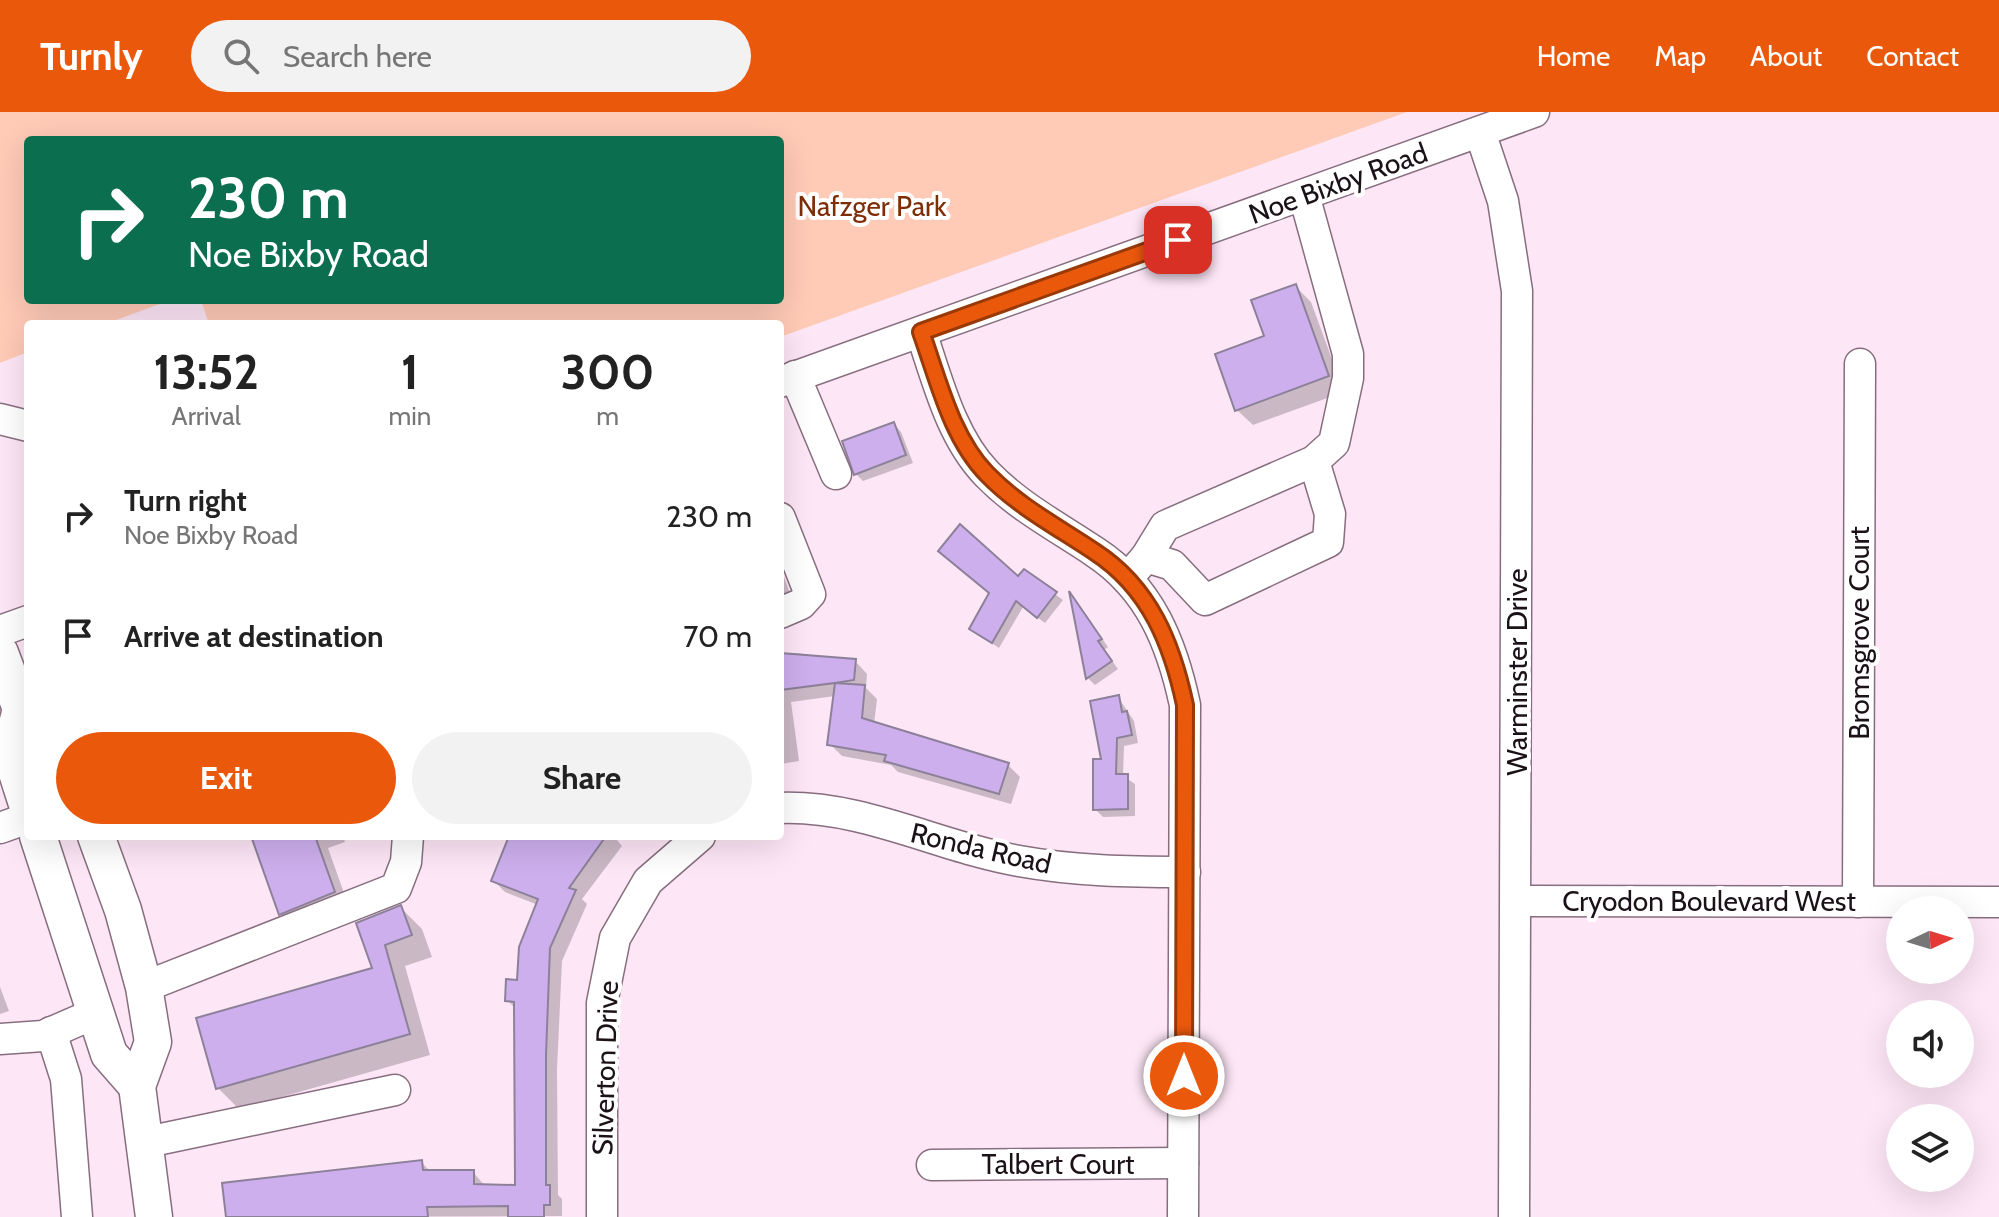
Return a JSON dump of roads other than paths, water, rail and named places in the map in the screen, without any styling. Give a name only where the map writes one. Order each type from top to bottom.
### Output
[{"type":"main road","points":[[9,668],[24,711],[10,751],[24,795]]},
{"type":"main road","points":[[39,840],[98,1012],[109,1054],[137,1086]]},
{"type":"main road","points":[[97,840],[123,910],[144,987],[153,1042],[137,1086],[147,1142],[154,1217]]},
{"type":"street","name":"Noe Bixby Road","points":[[788,379],[1534,112]]},
{"type":"street","name":"Warminster Drive","points":[[1480,132],[1503,201],[1517,291],[1514,1217]]},
{"type":"street","points":[[1136,568],[1165,526],[1314,461],[1334,443],[1348,378],[1348,354],[1304,195]]},
{"type":"street","points":[[921,332],[960,434],[985,472],[1018,503],[1098,554],[1136,568],[1172,565],[1205,600],[1328,542],[1330,514],[1314,461]]},
{"type":"street","name":"Bromsgrove Court","points":[[1858,902],[1860,364]]},
{"type":"street","points":[[788,379],[836,474]]},
{"type":"street","points":[[0,419],[24,425]]},
{"type":"street","points":[[784,528],[810,594],[801,604],[784,611]]},
{"type":"street","points":[[1136,568],[1175,655],[1185,705],[1183,1217]]},
{"type":"street","points":[[0,631],[24,622]]},
{"type":"street","name":"Ronda Road","points":[[784,808],[858,816],[1019,861],[1083,869],[1185,872]]},
{"type":"street","points":[[0,828],[24,819]]},
{"type":"street","points":[[144,987],[396,888],[406,862],[408,840]]},
{"type":"street","name":"Silverton Drive","points":[[602,1217],[602,1003],[615,938],[648,881],[695,840]]},
{"type":"street","name":"Cryodon Boulevard West","points":[[1516,901],[1999,902]]},
{"type":"street","points":[[0,1039],[43,1036],[98,1012]]},
{"type":"street","points":[[51,1032],[66,1079],[77,1217]]},
{"type":"street","points":[[147,1142],[395,1090]]},
{"type":"street","name":"Talbert Court","points":[[932,1165],[1183,1163]]},
{"type":"park label","name":"Nafzger Park","points":[[872,206]]}]
